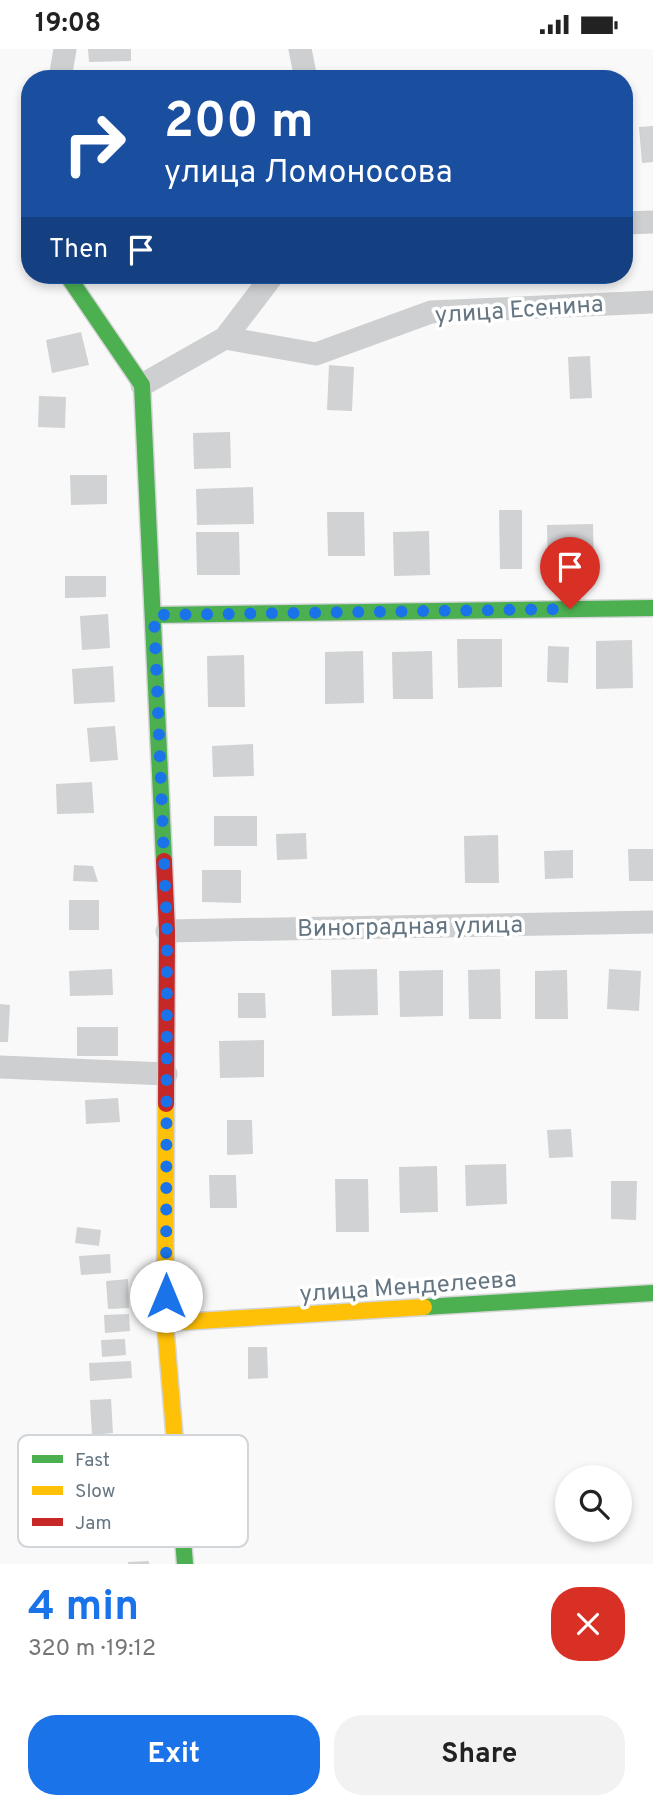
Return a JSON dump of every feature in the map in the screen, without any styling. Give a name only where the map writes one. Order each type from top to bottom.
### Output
[{"type":"street","points":[[62,70],[65,49]]},
{"type":"street","points":[[300,49],[304,70]]},
{"type":"street","points":[[633,223],[653,222]]},
{"type":"street","points":[[73,284],[142,385],[167,931],[166,1324],[175,1435]]},
{"type":"street","points":[[142,385],[225,338],[266,284]]},
{"type":"street","name":"улица Есенина","points":[[225,338],[316,355],[432,312],[653,302]]},
{"type":"street","points":[[154,615],[653,608]]},
{"type":"street","name":"Виноградная улица","points":[[167,931],[653,922]]},
{"type":"street","points":[[0,1067],[166,1074]]},
{"type":"street","name":"улица Менделеева","points":[[166,1324],[653,1293]]},
{"type":"building","points":[[88,49],[131,49],[131,61],[89,62]]},
{"type":"building","points":[[653,126],[653,162],[642,163],[639,127]]},
{"type":"building","points":[[81,332],[89,365],[52,373],[46,340]]},
{"type":"building","points":[[590,356],[592,398],[570,399],[568,357]]},
{"type":"building","points":[[329,365],[354,367],[352,411],[327,410]]},
{"type":"building","points":[[39,396],[66,397],[65,428],[38,427]]},
{"type":"building","points":[[230,432],[231,468],[194,469],[193,433]]},
{"type":"building","points":[[70,475],[107,475],[107,504],[71,505]]},
{"type":"building","points":[[253,487],[254,524],[197,525],[196,489]]},
{"type":"building","points":[[499,510],[522,510],[522,569],[500,569]]},
{"type":"building","points":[[327,512],[364,512],[365,556],[328,556]]},
{"type":"building","points":[[593,524],[594,568],[548,569],[547,525]]},
{"type":"building","points":[[429,531],[430,575],[394,576],[393,532]]},
{"type":"building","points":[[196,532],[239,532],[240,575],[197,575]]},
{"type":"building","points":[[65,576],[106,576],[106,597],[65,598]]},
{"type":"building","points":[[108,614],[110,648],[82,650],[80,616]]},
{"type":"building","points":[[457,639],[502,639],[502,687],[458,688]]},
{"type":"building","points":[[632,640],[633,688],[596,689],[596,641]]},
{"type":"building","points":[[548,646],[569,647],[568,683],[547,682]]},
{"type":"building","points":[[363,651],[364,703],[325,704],[325,652]]},
{"type":"building","points":[[432,651],[433,699],[393,699],[392,652]]},
{"type":"building","points":[[244,655],[245,707],[208,707],[207,656]]},
{"type":"building","points":[[113,666],[115,702],[74,704],[72,669]]},
{"type":"building","points":[[115,726],[118,760],[90,762],[87,728]]},
{"type":"building","points":[[253,744],[254,776],[213,777],[212,746]]},
{"type":"building","points":[[92,782],[94,813],[57,814],[56,784]]},
{"type":"building","points":[[214,816],[257,816],[257,846],[214,846]]},
{"type":"building","points":[[306,833],[307,859],[277,860],[276,834]]},
{"type":"building","points":[[498,835],[499,883],[465,883],[464,836]]},
{"type":"building","points":[[628,849],[653,849],[653,881],[629,881]]},
{"type":"building","points":[[573,850],[573,878],[545,879],[544,851]]},
{"type":"building","points":[[74,865],[93,866],[98,882],[73,881]]},
{"type":"building","points":[[202,870],[241,870],[241,903],[202,902]]},
{"type":"building","points":[[69,900],[99,900],[99,930],[69,930]]},
{"type":"building","points":[[112,969],[113,995],[70,996],[69,971]]},
{"type":"building","points":[[377,969],[378,1015],[332,1016],[331,970]]},
{"type":"building","points":[[500,969],[501,1019],[469,1019],[468,970]]},
{"type":"building","points":[[609,969],[641,971],[639,1011],[607,1009]]},
{"type":"building","points":[[443,970],[443,1016],[400,1017],[399,971]]},
{"type":"building","points":[[567,970],[568,1019],[535,1019],[535,971]]},
{"type":"building","points":[[238,993],[265,993],[266,1018],[238,1018]]},
{"type":"building","points":[[0,1004],[10,1005],[8,1042],[0,1042]]},
{"type":"building","points":[[77,1027],[118,1027],[118,1056],[77,1056]]},
{"type":"building","points":[[264,1040],[264,1077],[220,1078],[219,1041]]},
{"type":"building","points":[[118,1098],[120,1122],[86,1124],[85,1100]]},
{"type":"building","points":[[227,1120],[252,1120],[253,1154],[227,1155]]},
{"type":"building","points":[[571,1129],[573,1157],[549,1158],[547,1130]]},
{"type":"building","points":[[506,1164],[507,1204],[466,1206],[465,1165]]},
{"type":"building","points":[[437,1166],[438,1212],[400,1213],[399,1167]]},
{"type":"building","points":[[209,1175],[236,1175],[237,1208],[210,1208]]},
{"type":"building","points":[[335,1179],[368,1179],[369,1232],[336,1232]]},
{"type":"building","points":[[611,1181],[637,1181],[636,1220],[611,1219]]},
{"type":"building","points":[[77,1227],[101,1230],[99,1246],[75,1243]]},
{"type":"building","points":[[110,1254],[111,1273],[81,1275],[79,1256]]},
{"type":"building","points":[[128,1279],[129,1308],[108,1309],[106,1281]]},
{"type":"building","points":[[129,1314],[130,1331],[105,1333],[104,1315]]},
{"type":"building","points":[[125,1339],[126,1355],[102,1357],[101,1340]]},
{"type":"building","points":[[248,1347],[267,1347],[268,1378],[248,1379]]},
{"type":"building","points":[[131,1361],[132,1378],[90,1381],[89,1363]]},
{"type":"building","points":[[111,1399],[113,1433],[92,1435],[90,1400]]},
{"type":"building","points":[[149,1561],[149,1564],[128,1564],[128,1562]]},
{"type":"traffic: fast","points":[[73,284],[142,385],[164,861]]},
{"type":"traffic: fast","points":[[154,615],[653,608]]},
{"type":"traffic: fast","points":[[424,1307],[653,1293]]},
{"type":"traffic: fast","points":[[184,1547],[185,1564]]},
{"type":"traffic: slow","points":[[166,1104],[165,1323],[174,1435]]},
{"type":"traffic: slow","points":[[165,1323],[424,1307]]},
{"type":"traffic: jam","points":[[164,861],[167,931],[166,1104]]},
{"type":"route","points":[[166,1296],[167,931],[154,615],[570,609]]}]
